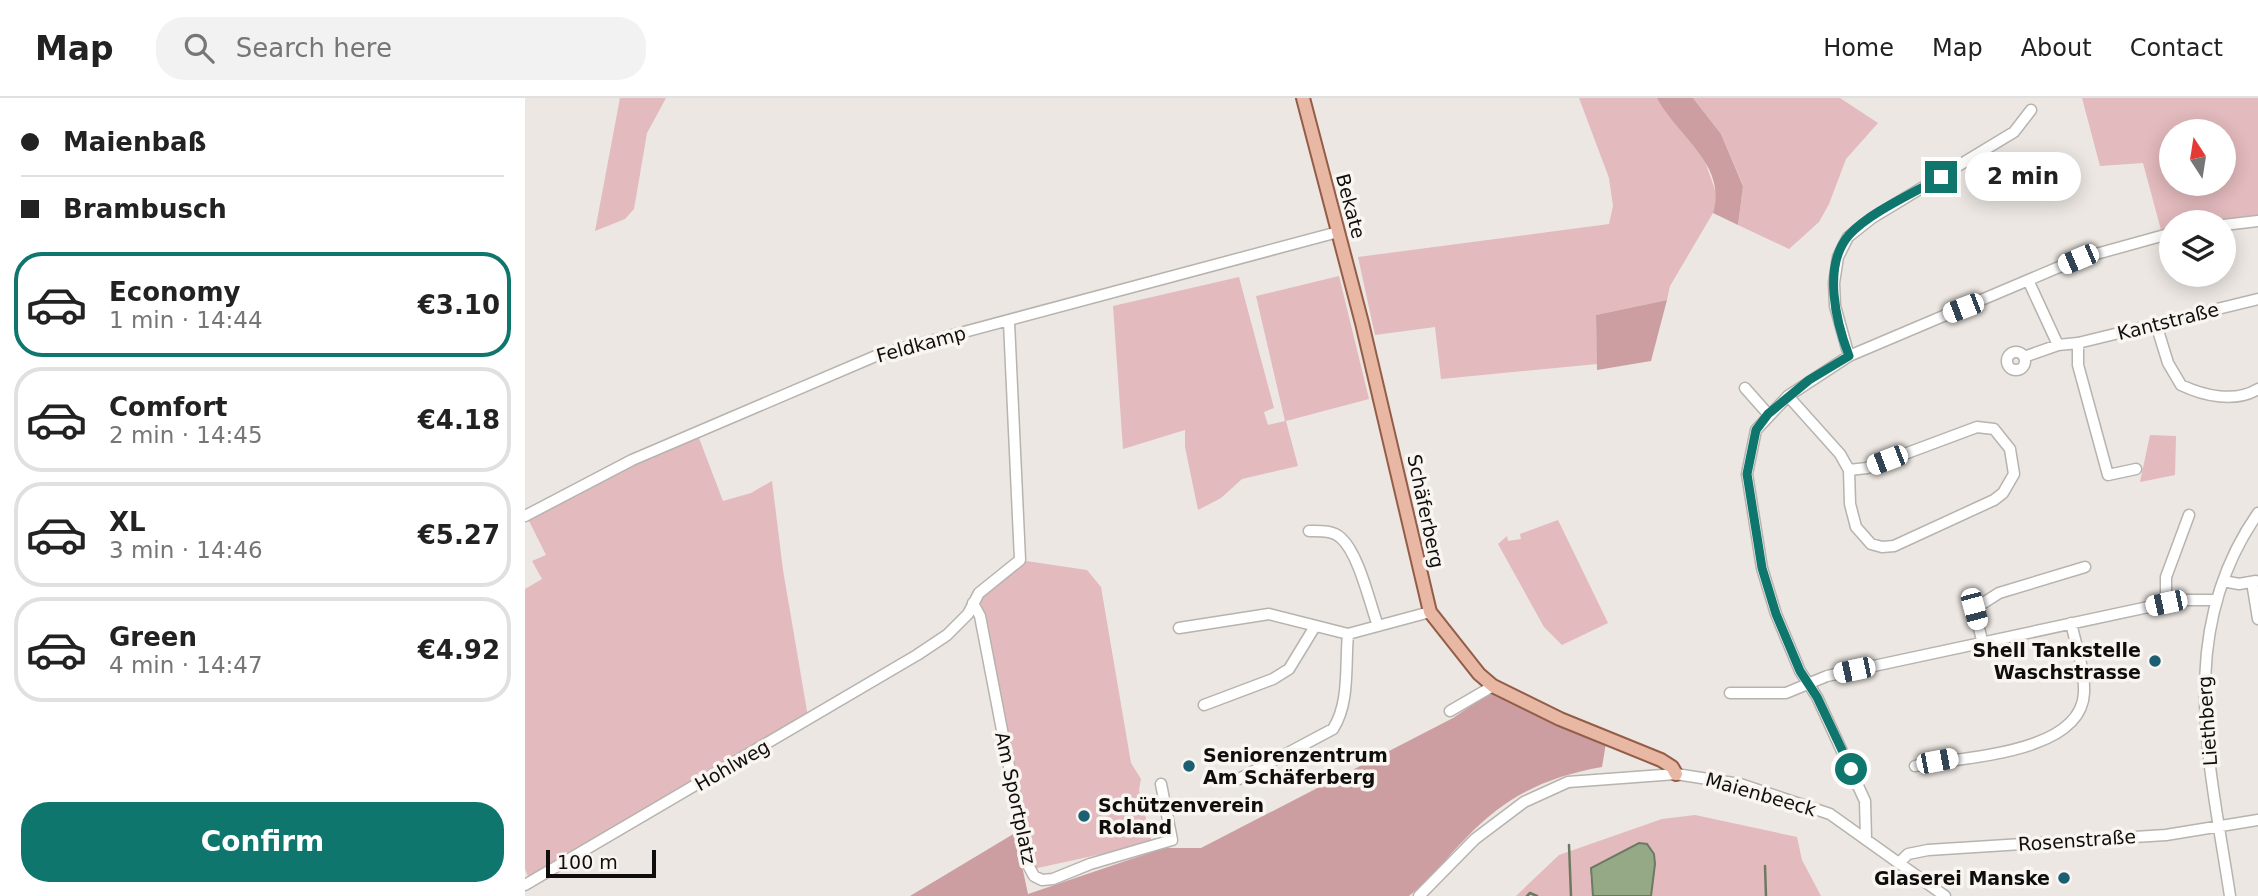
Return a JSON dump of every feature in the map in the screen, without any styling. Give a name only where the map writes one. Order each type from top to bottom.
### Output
[{"type":"main road","name":"Bekate","points":[[1303,98],[1362,323]]},
{"type":"main road","name":"Schäferberg","points":[[1362,323],[1430,612],[1479,674],[1493,686],[1560,719],[1661,760],[1672,767],[1676,774]]},
{"type":"street","points":[[1849,356],[1835,306],[1834,283],[1838,257],[1848,237],[1872,218],[2014,132],[2031,110]]},
{"type":"street","points":[[2236,223],[2258,220]]},
{"type":"street","name":"Feldkamp","points":[[525,516],[632,460],[878,355],[1338,232]]},
{"type":"street","points":[[1866,839],[1865,801],[1829,722],[1807,683],[1765,582],[1747,474],[1750,448],[1756,430],[1768,414],[1788,396],[1849,356],[2098,251],[2159,236]]},
{"type":"street","points":[[2028,280],[2058,345]]},
{"type":"street","name":"Kantstraße","points":[[2024,357],[2058,345],[2078,343],[2258,299]]},
{"type":"street","points":[[974,603],[979,593],[1020,560],[1009,322]]},
{"type":"street","points":[[2155,324],[2168,363],[2181,385],[2212,395],[2242,396],[2258,389]]},
{"type":"street","points":[[2078,343],[2078,365],[2108,475],[2136,469]]},
{"type":"street","points":[[1745,388],[1768,414]]},
{"type":"street","points":[[1788,396],[1840,454],[1849,470],[1850,504],[1856,527],[1871,544],[1894,546],[1994,500],[2010,484],[2014,474],[2014,461],[2006,441],[1994,429],[1977,427],[1867,468],[1849,470]]},
{"type":"street","name":"Liethberg","points":[[2230,896],[2218,825],[2203,692],[2204,661],[2216,600],[2258,513]]},
{"type":"street","points":[[2166,603],[2166,578],[2189,515]]},
{"type":"street","points":[[1309,531],[1331,532],[1341,538],[1352,553],[1378,626]]},
{"type":"street","points":[[1983,644],[1974,609],[1999,593],[2085,567]]},
{"type":"street","points":[[2223,581],[2239,584],[2255,581],[2258,619]]},
{"type":"street","points":[[1730,693],[1786,693],[1827,676],[2071,623],[2191,598],[2216,600]]},
{"type":"street","name":"Hohlweg","points":[[525,885],[936,643],[958,625],[974,603]]},
{"type":"street","name":"Am Sportplatz","points":[[974,603],[981,616],[1028,865],[1034,876],[1042,880],[1053,879],[1090,864],[1173,840],[1161,784]]},
{"type":"street","points":[[1179,628],[1269,614],[1293,618],[1314,628],[1348,634],[1430,612]]},
{"type":"street","points":[[1915,766],[2030,746],[2069,724],[2077,715],[2084,695],[2071,623]]},
{"type":"street","points":[[1205,705],[1273,679],[1289,669],[1314,628]]},
{"type":"street","points":[[1239,779],[1333,729],[1341,716],[1348,634]]},
{"type":"street","points":[[1450,711],[1493,686]]},
{"type":"street","name":"Maienbeeck","points":[[1419,896],[1475,839],[1524,802],[1568,782],[1676,774],[1726,782],[1830,814],[1945,896]]},
{"type":"street","points":[[1845,824],[1853,823],[1866,811]]},
{"type":"street","name":"Rosenstraße","points":[[1899,863],[1908,854],[1928,850],[2167,835],[2258,820]]},
{"type":"shaded area","points":[[620,98],[666,98],[647,133],[634,209],[625,219],[595,231]]},
{"type":"shaded area","points":[[1579,98],[1657,98],[1703,156],[1718,198],[1713,213],[1670,286],[1667,300],[1596,315],[1597,364],[1441,379],[1435,327],[1375,335],[1358,257],[1609,224],[1613,206],[1609,178]]},
{"type":"shaded area","points":[[1657,98],[1693,98],[1721,134],[1743,186],[1738,225],[1713,213],[1716,196],[1707,166]]},
{"type":"shaded area","points":[[1693,98],[1840,98],[1878,123],[1846,159],[1829,204],[1819,222],[1789,249],[1738,225],[1743,185],[1721,134]]},
{"type":"shaded area","points":[[2082,98],[2258,98],[2258,215],[2236,218],[2236,210],[2159,210],[2159,223],[2143,163],[2100,166]]},
{"type":"shaded area","points":[[1339,276],[1369,399],[1286,421],[1298,466],[1242,479],[1221,498],[1198,510],[1185,447],[1185,430],[1123,449],[1113,306],[1239,277],[1274,408],[1264,412],[1268,425],[1285,421],[1256,296]]},
{"type":"shaded area","points":[[1667,300],[1651,361],[1597,370],[1596,315]]},
{"type":"shaded area","points":[[2150,435],[2176,436],[2175,475],[2140,482]]},
{"type":"shaded area","points":[[699,438],[723,501],[751,493],[772,481],[783,570],[808,717],[529,879],[525,869],[525,589],[542,579],[532,561],[546,555],[528,519],[632,465]]},
{"type":"shaded area","points":[[1558,520],[1608,623],[1562,645],[1544,627],[1498,544],[1507,536],[1508,541],[1521,539],[1520,534]]},
{"type":"shaded area","points":[[1026,561],[1087,570],[1101,587],[1131,763],[1141,779],[1139,790],[1152,843],[1033,869],[980,598]]},
{"type":"shaded area","points":[[1494,690],[1557,726],[1606,743],[1602,767],[1563,776],[1528,790],[1512,800],[1481,823],[1409,896],[910,896],[1015,833],[1028,894],[1164,848],[1201,848],[1453,718]]},
{"type":"shaded area","points":[[1695,815],[1797,837],[1802,860],[1821,896],[1651,896],[1650,892],[1590,875],[1593,896],[1516,896],[1559,855],[1662,819]]},
{"type":"shaded area","points":[[1639,843],[1647,844],[1654,854],[1651,896],[1593,896],[1591,868]]},
{"type":"waterway","points":[[1569,845],[1571,896]]},
{"type":"waterway","points":[[1765,866],[1766,896]]},
{"type":"waterway","points":[[1527,896],[1530,893],[1537,896]]},
{"type":"place","name":"Shell Tankstelle Waschstrasse","points":[[2155,661]]},
{"type":"place","name":"Seniorenzentrum Am Schäferberg","points":[[1189,766]]},
{"type":"place","name":"Schützenverein Roland","points":[[1084,816]]},
{"type":"place","name":"Glaserei Manske","points":[[2064,878]]},
{"type":"route","points":[[1851,769],[1817,697],[1800,671],[1765,582],[1747,474],[1750,448],[1756,430],[1768,414],[1809,380],[1849,356],[1835,306],[1834,283],[1838,257],[1848,237],[1857,227],[1941,177]]}]
